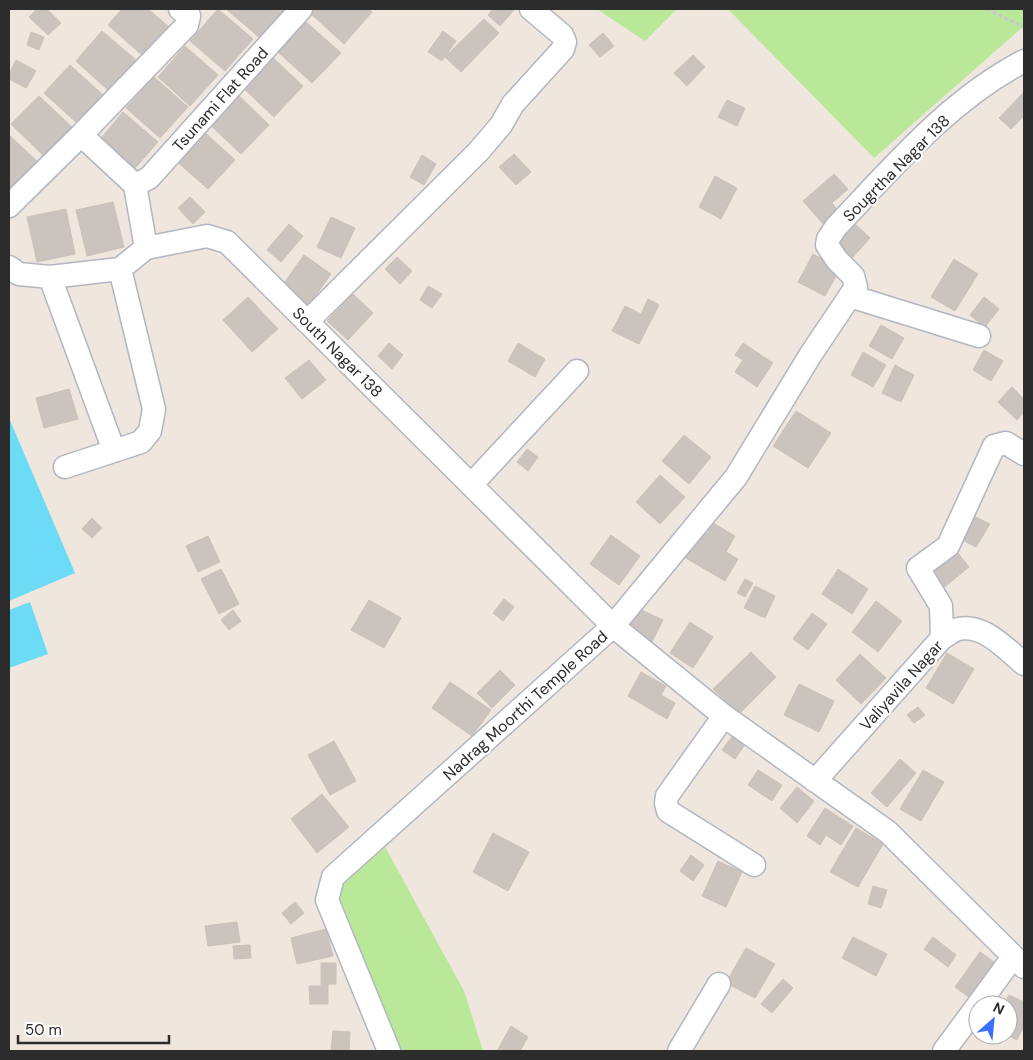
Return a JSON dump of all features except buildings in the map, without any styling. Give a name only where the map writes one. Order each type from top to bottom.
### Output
[{"type":"street","points":[[9,206],[81,135],[187,25],[189,16],[180,9]]},
{"type":"street","name":"Tsunami Flat Road","points":[[134,185],[149,178],[301,9]]},
{"type":"street","points":[[307,322],[478,152],[501,125],[513,104],[563,49],[565,42],[562,35],[531,9]]},
{"type":"street","name":"Sougrtha Nagar 138","points":[[850,296],[856,287],[853,276],[837,260],[827,245],[828,238],[836,227],[923,136],[974,93],[1024,61]]},
{"type":"street","points":[[81,135],[134,185],[146,248]]},
{"type":"street","name":"South Nagar 138","points":[[120,270],[146,248],[207,236],[227,242],[613,626]]},
{"type":"street","points":[[9,267],[19,274],[50,277],[120,270],[154,409],[150,431],[141,442],[65,467]]},
{"type":"street","points":[[50,277],[114,451]]},
{"type":"street","points":[[613,626],[736,477],[811,354],[850,296],[979,336]]},
{"type":"street","points":[[471,485],[577,371]]},
{"type":"street","points":[[942,638],[941,606],[918,568],[948,546],[994,446],[1006,442],[1024,454]]},
{"type":"street","name":"Nadrag Moorthi Temple Road","points":[[389,1051],[327,900],[334,877],[613,626],[724,716],[888,832],[1019,962]]},
{"type":"street","name":"Valiyavila Nagar","points":[[815,781],[942,638],[955,630],[969,628],[984,632],[1024,664]]},
{"type":"street","points":[[724,716],[667,796],[666,803],[668,811],[754,865]]},
{"type":"street","points":[[988,995],[1019,962]]},
{"type":"street","points":[[679,1051],[719,984]]},
{"type":"street","points":[[944,1051],[968,1019]]},
{"type":"path","points":[[987,9],[1024,27]]},
{"type":"green space","points":[[597,9],[677,9],[645,41]]},
{"type":"green space","points":[[728,9],[1024,9],[1024,26],[874,158]]},
{"type":"green space","points":[[384,845],[464,991],[483,1051],[400,1051],[337,891]]},
{"type":"water","points":[[9,418],[75,573],[9,601]]},
{"type":"water","points":[[30,602],[48,654],[9,668],[9,610]]}]
